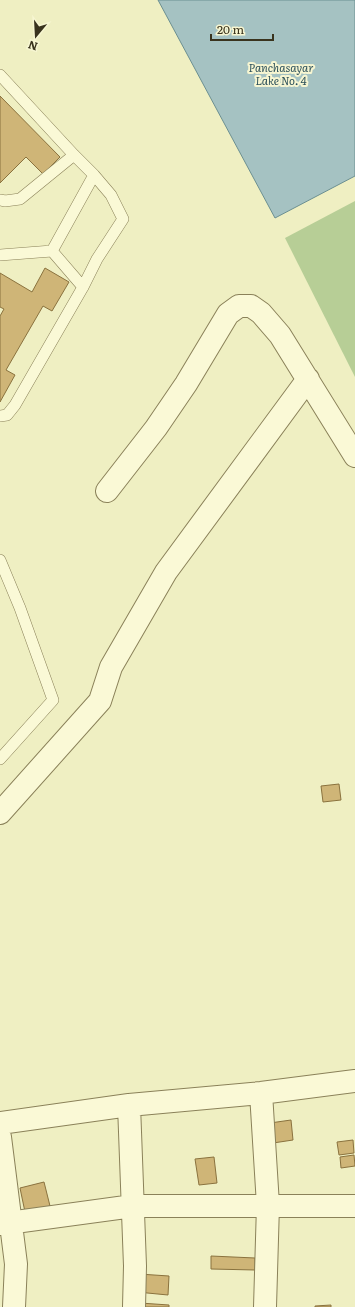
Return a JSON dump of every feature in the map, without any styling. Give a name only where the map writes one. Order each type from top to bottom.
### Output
[{"type":"street","points":[[107,491],[160,422],[186,384],[228,314],[239,306],[251,306],[261,313],[280,335],[355,456]]},
{"type":"street","points":[[0,813],[100,701],[111,667],[166,572],[308,379]]},
{"type":"street","points":[[0,1123],[129,1105],[260,1093],[355,1082]]},
{"type":"street","points":[[260,1093],[268,1205],[265,1307]]},
{"type":"street","points":[[129,1105],[135,1266],[134,1307]]},
{"type":"street","points":[[0,1137],[5,1224],[16,1264],[14,1307]]},
{"type":"street","points":[[5,1224],[133,1206],[355,1206]]},
{"type":"lane","points":[[0,75],[94,175],[111,195],[123,219],[97,259],[83,287],[15,405],[7,415],[0,416]]},
{"type":"lane","points":[[0,200],[5,202],[20,199],[74,155]]},
{"type":"lane","points":[[52,251],[94,175]]},
{"type":"lane","points":[[0,255],[52,251]]},
{"type":"lane","points":[[52,251],[83,287]]},
{"type":"lane","points":[[0,560],[20,608],[53,700],[0,760]]},
{"type":"green space","points":[[355,201],[355,377],[285,238]]},
{"type":"water","name":"Panchasayar Lake No. 4","points":[[158,0],[355,0],[355,176],[275,218]]},
{"type":"building","points":[[0,96],[60,157],[43,174],[26,157],[0,183]]},
{"type":"building","points":[[45,268],[69,282],[52,311],[43,306],[6,370],[15,375],[0,402],[0,316],[4,309],[0,307],[0,273],[32,292]]},
{"type":"building","points":[[339,784],[341,800],[323,802],[321,786]]},
{"type":"building","points":[[291,1120],[293,1140],[273,1143],[270,1123]]},
{"type":"building","points":[[353,1140],[354,1153],[339,1155],[337,1142]]},
{"type":"building","points":[[354,1155],[355,1166],[341,1168],[340,1157]]},
{"type":"building","points":[[214,1157],[217,1183],[199,1185],[195,1159]]},
{"type":"building","points":[[44,1182],[50,1206],[25,1212],[20,1188]]},
{"type":"building","points":[[211,1256],[255,1258],[255,1270],[211,1269]]},
{"type":"building","points":[[139,1274],[169,1276],[168,1295],[137,1292]]},
{"type":"building","points":[[140,1303],[169,1305],[169,1307],[140,1307]]},
{"type":"building","points":[[331,1305],[331,1307],[315,1307],[315,1306]]}]
